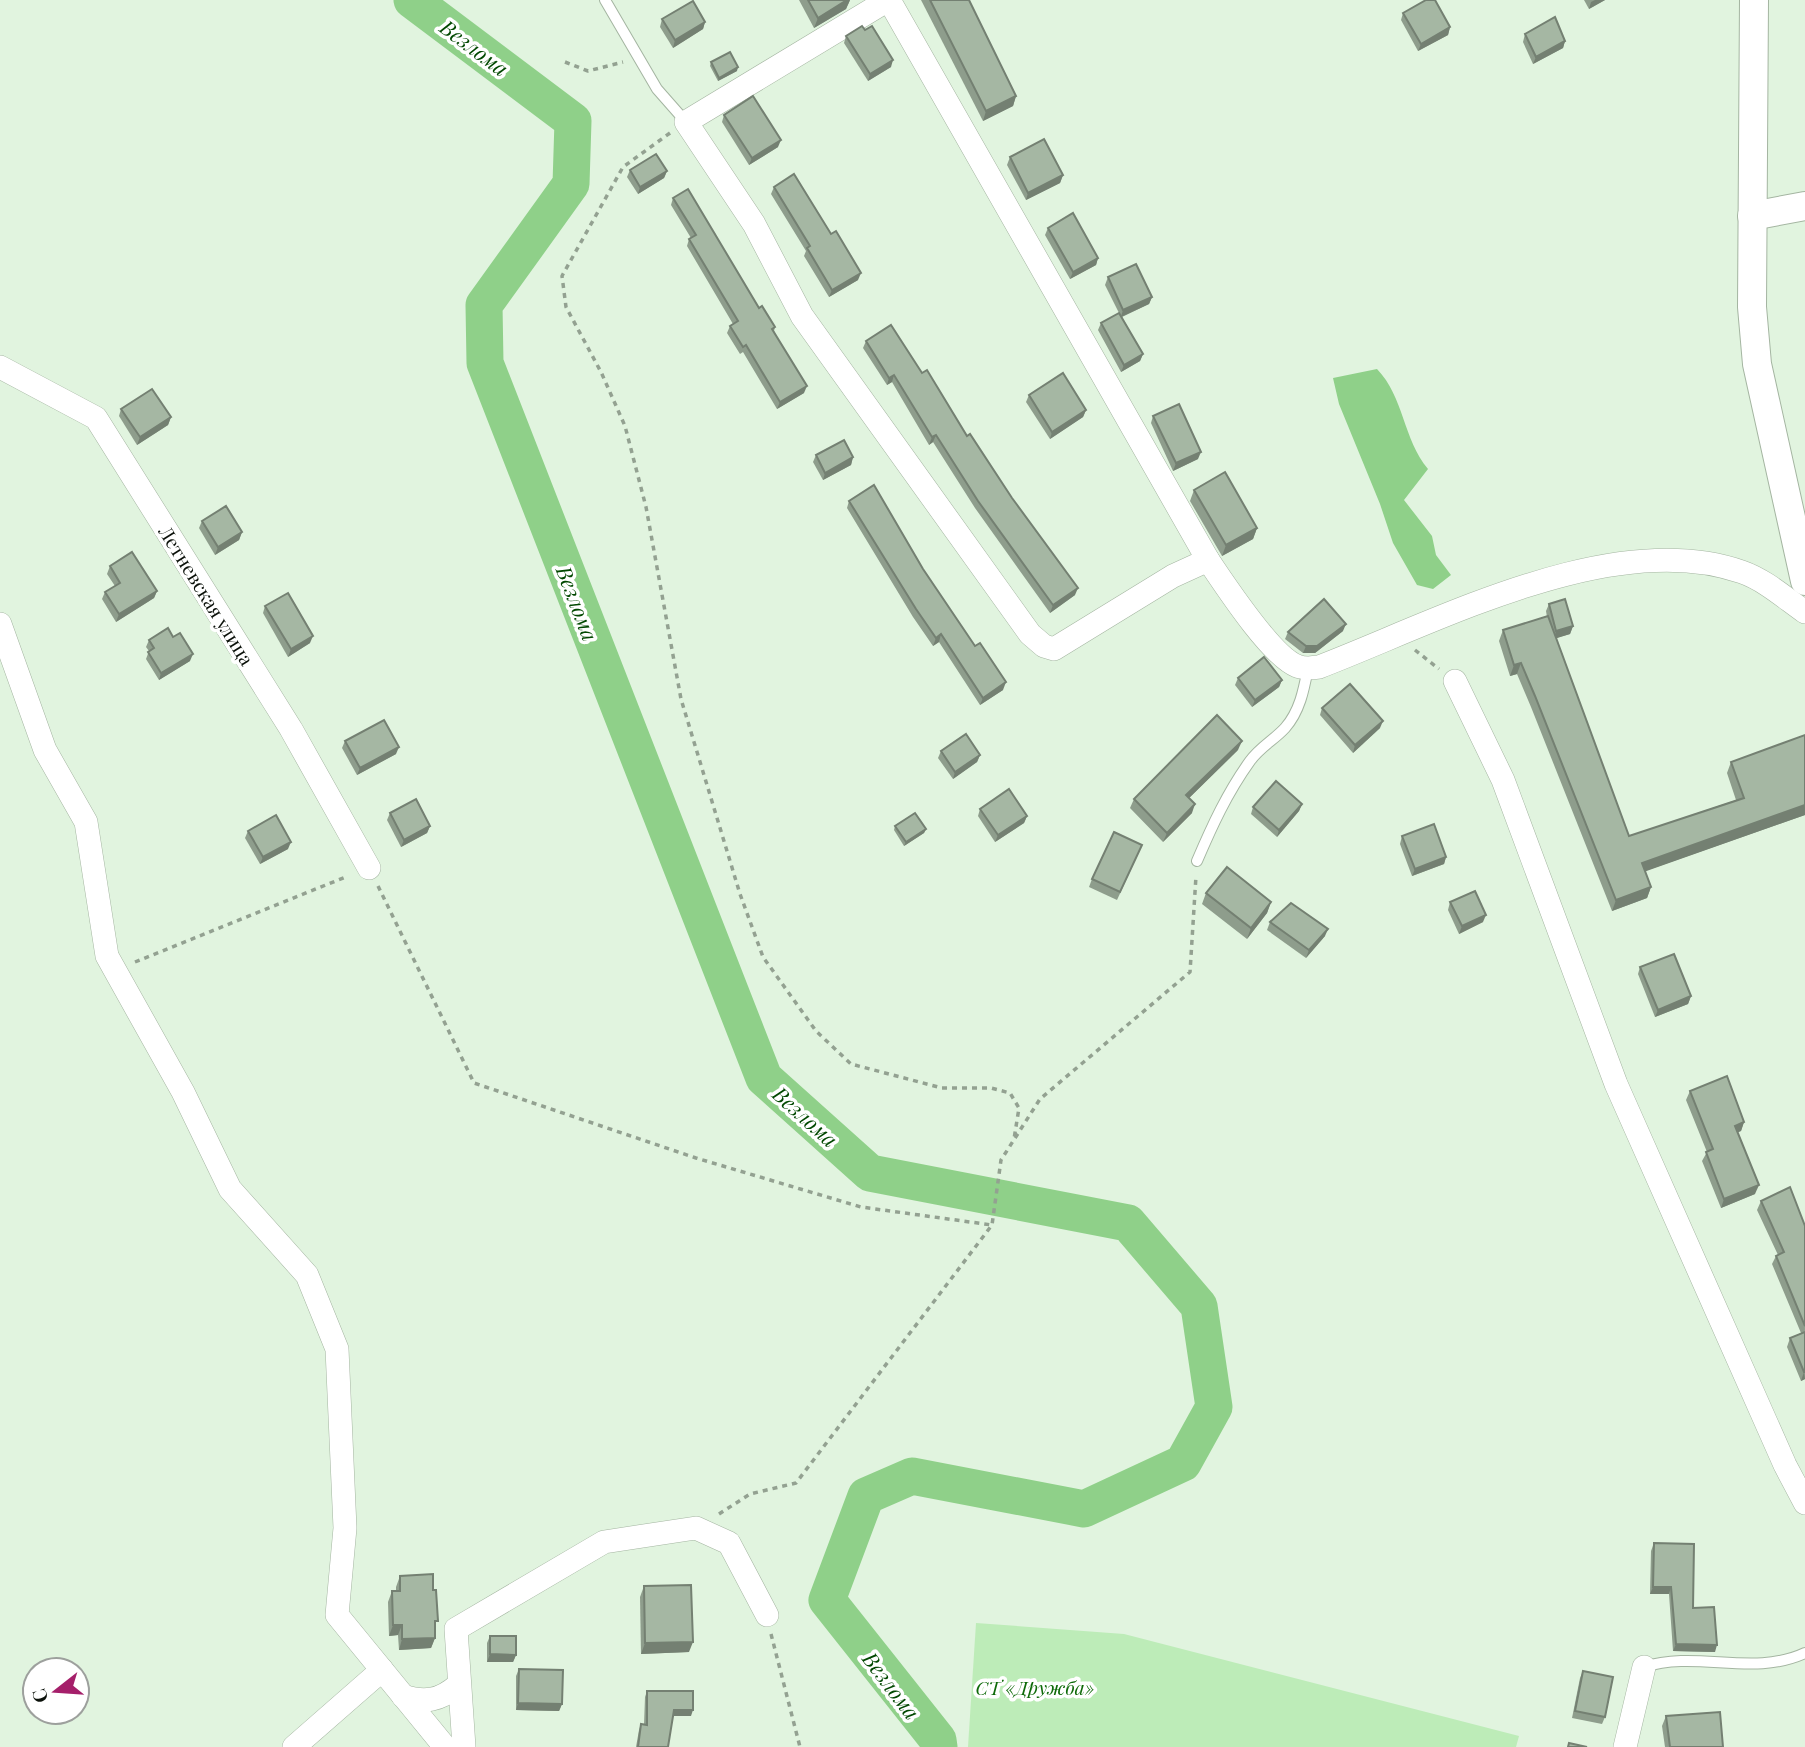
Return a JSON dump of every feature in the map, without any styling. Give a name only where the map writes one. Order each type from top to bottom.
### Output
[{"type":"street","points":[[1208,561],[1174,576],[1054,649],[1044,646],[1030,634],[802,316],[754,224],[686,122],[889,0],[1208,561],[1263,635],[1285,659],[1297,666],[1308,668],[1402,635],[1536,582],[1658,559],[1687,558],[1745,572],[1805,612]]},
{"type":"street","points":[[1754,0],[1752,307],[1756,364],[1805,581]]},
{"type":"street","points":[[1752,216],[1805,206]]},
{"type":"street","name":"Летневская улица","points":[[0,367],[96,418],[291,729],[369,867]]},
{"type":"street","points":[[0,624],[45,750],[86,822],[107,956],[183,1092],[230,1189],[307,1275],[337,1349],[345,1528],[337,1615],[445,1747]]},
{"type":"street","points":[[1455,681],[1503,780],[1616,1084],[1785,1465],[1805,1503]]},
{"type":"street","points":[[464,1747],[456,1629],[604,1542],[696,1528],[729,1543],[767,1615]]},
{"type":"street","points":[[1625,1747],[1644,1667]]},
{"type":"street","points":[[294,1747],[382,1671]]},
{"type":"street","points":[[403,1696],[421,1702],[436,1699],[458,1685]]},
{"type":"lane","points":[[605,0],[657,89],[686,122]]},
{"type":"lane","points":[[1198,861],[1219,810],[1249,762],[1261,746],[1284,729],[1292,718],[1302,697],[1308,668]]},
{"type":"lane","points":[[1644,1667],[1677,1661],[1771,1663],[1805,1653]]},
{"type":"path","points":[[565,62],[588,71],[618,63]]},
{"type":"path","points":[[686,122],[623,167],[562,275],[566,307],[601,372],[625,426],[646,507],[681,699],[740,894],[763,957],[816,1031],[851,1064],[942,1088],[990,1088],[1010,1093],[1019,1108],[1014,1139]]},
{"type":"path","points":[[1402,635],[1418,653],[1455,681]]},
{"type":"path","points":[[696,1528],[750,1494],[796,1483],[992,1225],[1001,1160],[1040,1099],[1190,972],[1198,861]]},
{"type":"path","points":[[115,970],[369,867],[474,1083],[696,1158],[861,1208],[992,1225]]},
{"type":"path","points":[[767,1615],[800,1747]]},
{"type":"green space","name":"СТ «Дружба»","points":[[976,1623],[1124,1634],[1519,1736],[1516,1747],[968,1747]]},
{"type":"shaded area","points":[[1377,369],[1393,392],[1413,445],[1428,469],[1404,500],[1432,536],[1436,555],[1451,575],[1433,589],[1417,585],[1393,543],[1339,404],[1333,378]]},
{"type":"building","points":[[808,0],[847,0],[818,18]]},
{"type":"building","points":[[930,0],[969,0],[1016,96],[986,111]]},
{"type":"building","points":[[1426,0],[1435,0],[1450,27],[1421,44],[1403,13]]},
{"type":"building","points":[[693,1],[705,22],[675,40],[662,19]]},
{"type":"building","points":[[1555,17],[1565,41],[1536,57],[1525,34]]},
{"type":"building","points":[[862,26],[865,30],[872,26],[893,60],[870,74],[846,36]]},
{"type":"building","points":[[730,52],[738,67],[719,78],[711,62]]},
{"type":"building","points":[[753,96],[781,140],[752,158],[724,115]]},
{"type":"building","points":[[1044,139],[1063,175],[1028,193],[1010,157]]},
{"type":"building","points":[[656,154],[667,171],[640,187],[630,170]]},
{"type":"building","points":[[794,174],[831,234],[836,231],[861,273],[832,290],[807,248],[810,246],[774,187]]},
{"type":"building","points":[[688,189],[759,308],[762,306],[775,327],[772,329],[807,386],[780,402],[746,345],[743,347],[730,326],[738,321],[689,239],[696,235],[673,198]]},
{"type":"building","points":[[1073,213],[1098,258],[1073,272],[1048,228]]},
{"type":"building","points":[[1136,264],[1152,297],[1123,310],[1108,277]]},
{"type":"building","points":[[1119,313],[1143,354],[1124,365],[1101,323]]},
{"type":"building","points":[[891,325],[922,373],[927,370],[967,436],[970,434],[1012,498],[1078,588],[1053,605],[978,501],[936,435],[932,437],[894,375],[889,378],[866,341]]},
{"type":"building","points":[[1063,373],[1086,410],[1052,432],[1029,395]]},
{"type":"building","points":[[152,389],[171,417],[140,437],[121,409]]},
{"type":"building","points":[[1179,404],[1201,452],[1176,463],[1153,416]]},
{"type":"building","points":[[844,440],[853,457],[825,473],[816,455]]},
{"type":"building","points":[[1225,472],[1257,528],[1226,545],[1194,490]]},
{"type":"building","points":[[874,485],[923,569],[975,646],[980,643],[1006,682],[983,698],[941,634],[936,638],[916,609],[849,501]]},
{"type":"building","points":[[226,506],[242,532],[218,547],[202,521]]},
{"type":"building","points":[[132,552],[157,591],[119,614],[105,592],[120,583],[110,566]]},
{"type":"building","points":[[288,593],[313,636],[291,649],[265,606]]},
{"type":"building","points":[[1324,599],[1346,624],[1317,646],[1306,646],[1288,632]]},
{"type":"building","points":[[1565,599],[1573,626],[1556,631],[1549,604]]},
{"type":"building","points":[[1548,616],[1629,836],[1744,798],[1731,762],[1805,735],[1805,805],[1642,863],[1651,887],[1616,900],[1535,696],[1521,663],[1514,665],[1503,630]]},
{"type":"building","points":[[168,628],[173,637],[180,633],[193,654],[161,673],[148,652],[154,648],[149,640]]},
{"type":"building","points":[[1264,657],[1282,680],[1255,700],[1238,678]]},
{"type":"building","points":[[1350,684],[1383,721],[1355,745],[1322,708]]},
{"type":"building","points":[[1217,715],[1242,741],[1186,795],[1195,804],[1167,833],[1134,799]]},
{"type":"building","points":[[384,720],[399,747],[360,768],[345,741]]},
{"type":"building","points":[[966,734],[980,755],[955,772],[941,751]]},
{"type":"building","points":[[1276,781],[1302,804],[1279,830],[1253,807]]},
{"type":"building","points":[[1009,789],[1027,816],[998,835],[980,809]]},
{"type":"building","points":[[416,799],[430,826],[404,840],[390,813]]},
{"type":"building","points":[[915,813],[926,829],[906,842],[895,826]]},
{"type":"building","points":[[276,815],[291,842],[263,857],[248,831]]},
{"type":"building","points":[[1434,824],[1446,857],[1415,869],[1402,836]]},
{"type":"building","points":[[1114,832],[1142,845],[1120,892],[1092,879]]},
{"type":"building","points":[[1227,867],[1271,902],[1251,928],[1206,893]]},
{"type":"building","points":[[1475,891],[1486,915],[1462,926],[1450,902]]},
{"type":"building","points":[[1291,903],[1328,929],[1309,950],[1270,922]]},
{"type":"building","points":[[1674,954],[1691,996],[1658,1010],[1640,967]]},
{"type":"building","points":[[1727,1076],[1744,1122],[1735,1126],[1759,1185],[1724,1199],[1706,1152],[1713,1149],[1690,1091]]},
{"type":"building","points":[[1790,1187],[1805,1226],[1805,1326],[1776,1256],[1784,1252],[1761,1201]]},
{"type":"building","points":[[1805,1332],[1805,1372],[1804,1372],[1790,1338]]},
{"type":"building","points":[[1654,1543],[1694,1544],[1693,1608],[1714,1607],[1717,1645],[1676,1644],[1671,1587],[1653,1587]]},
{"type":"building","points":[[433,1574],[438,1621],[435,1621],[435,1638],[402,1639],[402,1625],[393,1625],[392,1591],[400,1591],[400,1576]]},
{"type":"building","points":[[691,1585],[693,1642],[645,1643],[644,1586]]},
{"type":"building","points":[[490,1636],[516,1636],[516,1655],[490,1654]]},
{"type":"building","points":[[519,1669],[563,1670],[562,1704],[518,1703]]},
{"type":"building","points":[[1583,1671],[1613,1677],[1605,1717],[1575,1711]]},
{"type":"building","points":[[647,1691],[693,1691],[693,1710],[674,1710],[668,1747],[638,1747],[641,1724],[647,1725]]},
{"type":"building","points":[[1720,1712],[1723,1747],[1670,1747],[1666,1716]]},
{"type":"building","points":[[1569,1743],[1587,1747],[1568,1747]]},
{"type":"waterway","name":"Везлома","points":[[412,0],[573,121],[571,184],[484,305],[485,363],[764,1078],[870,1173],[1128,1223],[1199,1306],[1214,1407],[1183,1463],[1084,1509],[912,1476],[866,1496],[827,1600],[938,1740],[939,1747]]}]
